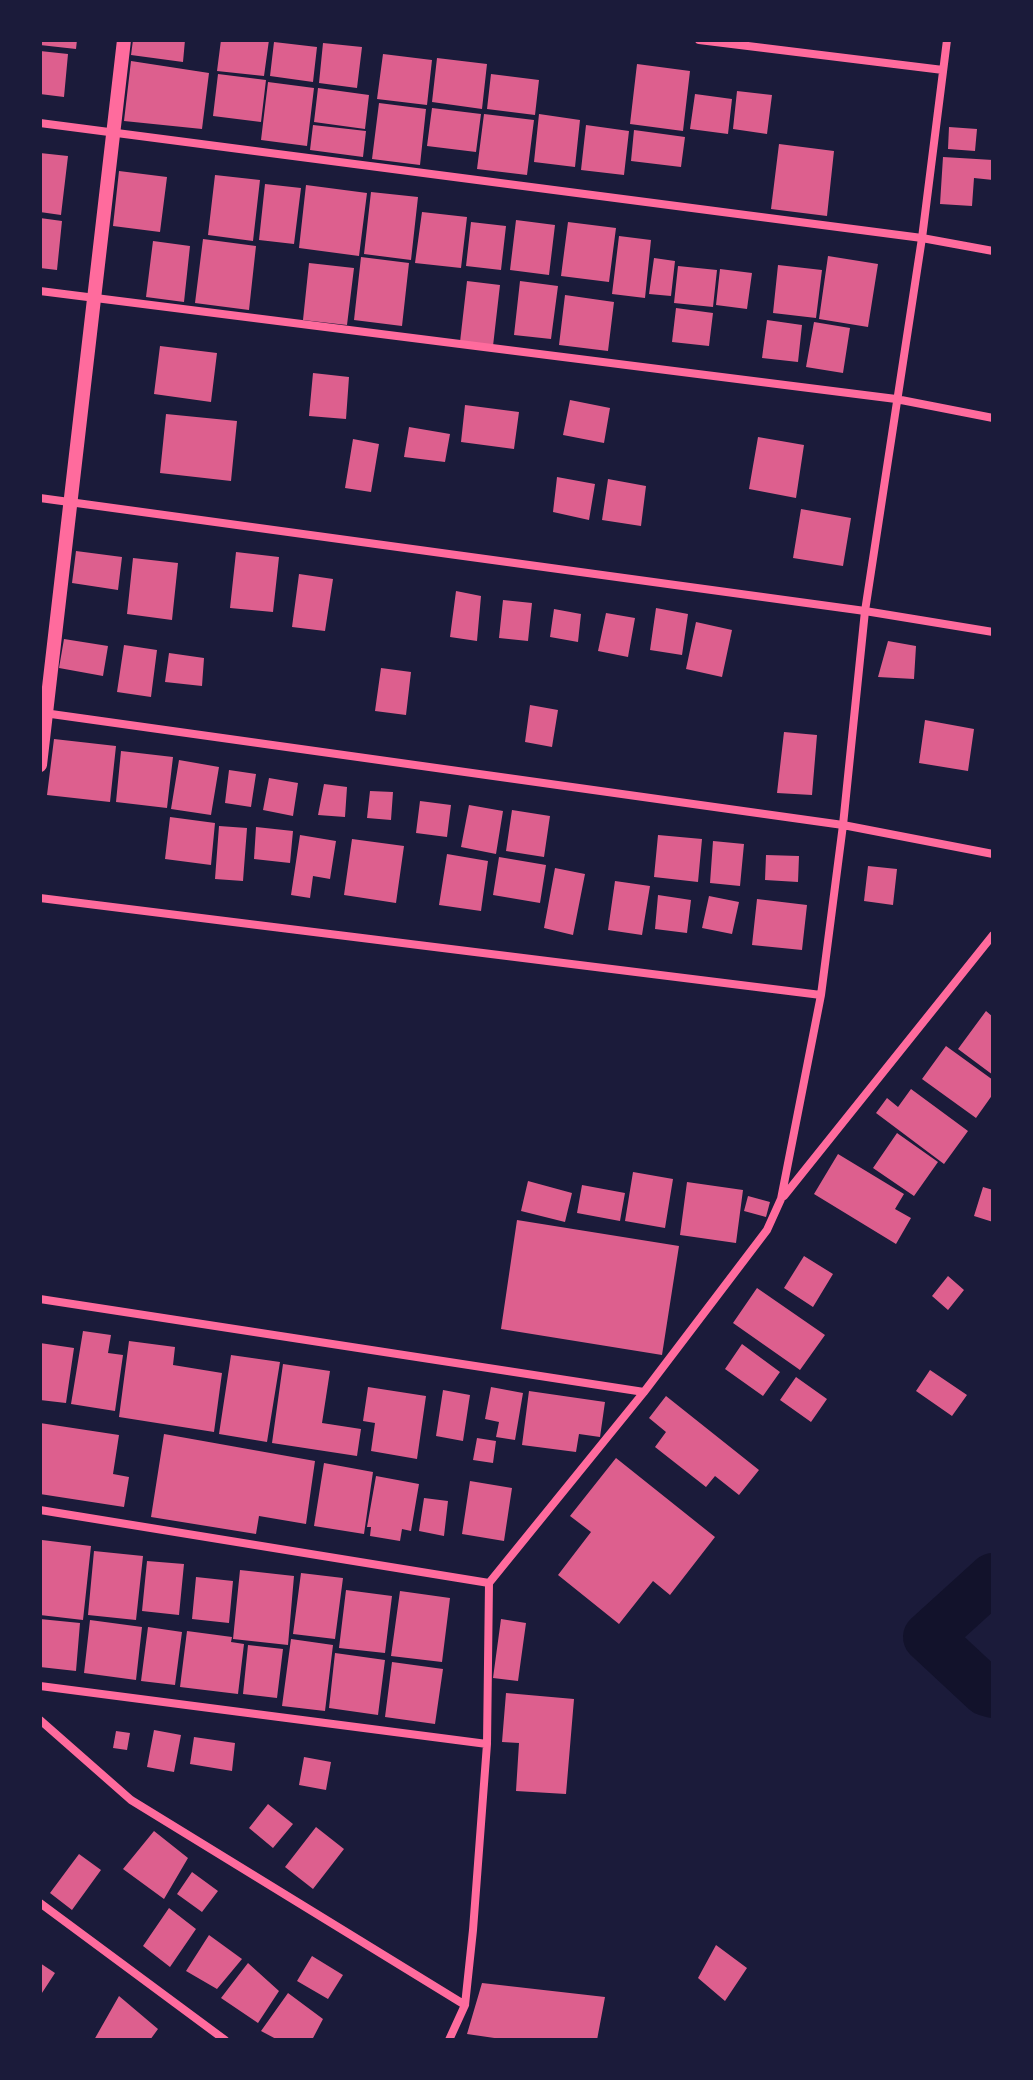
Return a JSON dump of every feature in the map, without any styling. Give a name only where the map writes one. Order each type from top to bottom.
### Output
[{"type":"street","points":[[40,765],[43,713],[124,40]]},
{"type":"street","points":[[699,40],[943,70]]},
{"type":"street","points":[[449,2040],[465,2005],[487,1744],[489,1583],[644,1392],[767,1230],[781,1199],[821,995],[843,825],[865,611],[922,238],[947,40]]},
{"type":"street","points":[[40,123],[922,238],[993,251]]},
{"type":"street","points":[[40,291],[896,399],[993,418]]},
{"type":"street","points":[[40,498],[865,611],[993,632]]},
{"type":"street","points":[[43,713],[843,825],[993,854]]},
{"type":"street","points":[[40,898],[821,995]]},
{"type":"street","points":[[781,1199],[993,935]]},
{"type":"street","points":[[40,1299],[644,1392]]},
{"type":"street","points":[[40,1510],[489,1583]]},
{"type":"street","points":[[40,1686],[487,1744]]},
{"type":"street","points":[[40,1720],[131,1800],[465,2005]]},
{"type":"street","points":[[40,1903],[225,2040]]},
{"type":"building","points":[[40,40],[77,40],[76,49],[40,45]]},
{"type":"building","points":[[133,40],[185,40],[183,62],[131,55]]},
{"type":"building","points":[[221,40],[269,40],[264,76],[217,71]]},
{"type":"building","points":[[274,42],[317,47],[313,82],[270,76]]},
{"type":"building","points":[[323,43],[362,47],[357,88],[319,83]]},
{"type":"building","points":[[40,51],[68,54],[64,97],[40,94]]},
{"type":"building","points":[[383,54],[432,60],[427,105],[377,99]]},
{"type":"building","points":[[437,58],[487,64],[482,109],[432,102]]},
{"type":"building","points":[[131,61],[209,73],[202,129],[124,121]]},
{"type":"building","points":[[637,64],[690,71],[683,131],[630,124]]},
{"type":"building","points":[[218,74],[266,80],[261,122],[213,116]]},
{"type":"building","points":[[491,74],[539,80],[535,115],[487,109]]},
{"type":"building","points":[[268,82],[314,88],[307,146],[261,140]]},
{"type":"building","points":[[318,88],[369,95],[365,129],[314,122]]},
{"type":"building","points":[[737,91],[772,95],[767,134],[733,129]]},
{"type":"building","points":[[695,94],[732,99],[728,134],[690,129]]},
{"type":"building","points":[[379,103],[426,109],[420,165],[372,159]]},
{"type":"building","points":[[432,108],[481,114],[476,152],[427,146]]},
{"type":"building","points":[[484,114],[534,120],[527,175],[477,169]]},
{"type":"building","points":[[539,114],[580,120],[575,167],[534,162]]},
{"type":"building","points":[[313,125],[366,131],[363,157],[310,150]]},
{"type":"building","points":[[586,125],[629,131],[624,175],[581,170]]},
{"type":"building","points":[[949,127],[977,129],[975,151],[948,149]]},
{"type":"building","points":[[634,130],[685,137],[681,167],[631,161]]},
{"type":"building","points":[[779,144],[834,151],[827,216],[771,209]]},
{"type":"building","points":[[40,153],[68,156],[61,215],[40,212]]},
{"type":"building","points":[[943,157],[993,160],[993,180],[974,178],[972,206],[940,204]]},
{"type":"building","points":[[119,171],[167,177],[160,232],[113,226]]},
{"type":"building","points":[[215,175],[260,180],[253,241],[208,235]]},
{"type":"building","points":[[265,184],[301,188],[294,244],[259,240]]},
{"type":"building","points":[[306,185],[367,193],[359,256],[299,248]]},
{"type":"building","points":[[371,192],[418,197],[411,260],[364,254]]},
{"type":"building","points":[[422,212],[467,217],[461,268],[415,263]]},
{"type":"building","points":[[40,218],[62,221],[57,270],[40,268]]},
{"type":"building","points":[[516,220],[555,225],[549,275],[510,270]]},
{"type":"building","points":[[471,222],[506,226],[501,270],[466,266]]},
{"type":"building","points":[[568,222],[616,228],[609,282],[561,276]]},
{"type":"building","points":[[619,236],[651,240],[645,298],[612,294]]},
{"type":"building","points":[[203,239],[256,246],[249,310],[195,303]]},
{"type":"building","points":[[153,241],[190,246],[184,302],[146,297]]},
{"type":"building","points":[[828,256],[878,264],[868,327],[819,319]]},
{"type":"building","points":[[361,257],[409,263],[402,326],[354,320]]},
{"type":"building","points":[[654,258],[675,261],[671,296],[649,294]]},
{"type":"building","points":[[309,263],[354,268],[347,325],[303,320]]},
{"type":"building","points":[[778,265],[822,270],[816,318],[773,313]]},
{"type":"building","points":[[678,266],[717,270],[713,307],[674,303]]},
{"type":"building","points":[[720,269],[752,273],[747,309],[716,305]]},
{"type":"building","points":[[467,281],[500,285],[493,346],[460,342]]},
{"type":"building","points":[[520,281],[558,286],[551,339],[514,335]]},
{"type":"building","points":[[565,295],[614,302],[608,351],[559,345]]},
{"type":"building","points":[[676,308],[713,313],[709,346],[672,342]]},
{"type":"building","points":[[767,320],[802,325],[798,362],[762,358]]},
{"type":"building","points":[[814,322],[850,328],[843,373],[806,367]]},
{"type":"building","points":[[160,346],[217,353],[211,402],[154,394]]},
{"type":"building","points":[[313,373],[349,377],[346,419],[309,416]]},
{"type":"building","points":[[570,400],[610,408],[604,443],[563,435]]},
{"type":"building","points":[[465,405],[519,412],[514,449],[461,442]]},
{"type":"building","points":[[166,414],[237,421],[231,481],[160,473]]},
{"type":"building","points":[[409,427],[450,434],[445,462],[404,457]]},
{"type":"building","points":[[758,437],[804,445],[796,498],[749,489]]},
{"type":"building","points":[[353,439],[379,444],[371,492],[345,488]]},
{"type":"building","points":[[557,477],[595,484],[589,520],[553,512]]},
{"type":"building","points":[[608,479],[646,486],[641,526],[602,520]]},
{"type":"building","points":[[801,509],[851,518],[843,566],[793,558]]},
{"type":"building","points":[[76,551],[122,557],[118,590],[72,583]]},
{"type":"building","points":[[236,552],[279,557],[273,612],[230,608]]},
{"type":"building","points":[[133,558],[178,563],[172,620],[127,614]]},
{"type":"building","points":[[299,574],[333,579],[325,631],[292,627]]},
{"type":"building","points":[[456,591],[481,596],[477,641],[450,637]]},
{"type":"building","points":[[503,600],[532,603],[528,641],[499,638]]},
{"type":"building","points":[[656,608],[688,614],[682,655],[650,650]]},
{"type":"building","points":[[554,609],[581,614],[578,642],[550,637]]},
{"type":"building","points":[[606,613],[635,618],[628,657],[598,651]]},
{"type":"building","points":[[696,622],[732,630],[722,677],[686,669]]},
{"type":"building","points":[[64,639],[108,646],[103,676],[59,668]]},
{"type":"building","points":[[888,641],[916,646],[914,679],[878,677]]},
{"type":"building","points":[[124,645],[157,650],[151,697],[117,692]]},
{"type":"building","points":[[169,653],[204,658],[202,686],[165,682]]},
{"type":"building","points":[[381,668],[411,672],[406,715],[375,711]]},
{"type":"building","points":[[530,705],[558,710],[552,747],[525,742]]},
{"type":"building","points":[[925,720],[974,729],[968,771],[919,763]]},
{"type":"building","points":[[784,732],[817,735],[812,795],[777,793]]},
{"type":"building","points":[[54,739],[116,746],[110,802],[47,795]]},
{"type":"building","points":[[121,751],[173,757],[167,808],[116,802]]},
{"type":"building","points":[[179,760],[219,767],[211,815],[171,809]]},
{"type":"building","points":[[229,770],[256,774],[251,807],[225,803]]},
{"type":"building","points":[[269,778],[298,783],[293,816],[263,810]]},
{"type":"building","points":[[324,784],[347,787],[345,817],[318,815]]},
{"type":"building","points":[[370,791],[393,792],[391,820],[367,818]]},
{"type":"building","points":[[420,801],[451,805],[447,837],[416,833]]},
{"type":"building","points":[[469,805],[503,811],[496,854],[461,847]]},
{"type":"building","points":[[512,810],[550,816],[544,857],[506,851]]},
{"type":"building","points":[[170,817],[215,823],[211,865],[165,859]]},
{"type":"building","points":[[219,826],[247,828],[243,881],[215,879]]},
{"type":"building","points":[[256,827],[293,831],[290,863],[254,859]]},
{"type":"building","points":[[300,835],[336,841],[330,879],[313,876],[310,898],[291,895]]},
{"type":"building","points":[[658,835],[702,839],[698,882],[654,877]]},
{"type":"building","points":[[352,839],[404,846],[396,903],[344,895]]},
{"type":"building","points":[[713,841],[744,844],[740,886],[710,883]]},
{"type":"building","points":[[447,854],[488,861],[481,911],[439,905]]},
{"type":"building","points":[[766,855],[799,856],[798,882],[765,880]]},
{"type":"building","points":[[499,857],[546,865],[540,903],[493,895]]},
{"type":"building","points":[[868,866],[897,869],[893,905],[864,901]]},
{"type":"building","points":[[555,868],[585,874],[573,935],[544,928]]},
{"type":"building","points":[[615,881],[650,886],[642,935],[608,930]]},
{"type":"building","points":[[658,895],[691,900],[687,933],[655,929]]},
{"type":"building","points":[[709,896],[739,902],[732,934],[702,928]]},
{"type":"building","points":[[757,899],[807,905],[802,950],[752,945]]},
{"type":"building","points":[[986,1011],[993,1017],[993,1075],[958,1049]]},
{"type":"building","points":[[946,1046],[993,1080],[993,1094],[976,1118],[922,1079]]},
{"type":"building","points":[[911,1089],[968,1131],[944,1164],[876,1113],[887,1098],[898,1107]]},
{"type":"building","points":[[897,1133],[938,1162],[914,1196],[873,1168]]},
{"type":"building","points":[[838,1154],[904,1194],[895,1209],[911,1218],[896,1244],[814,1194]]},
{"type":"building","points":[[633,1172],[673,1179],[665,1228],[625,1221]]},
{"type":"building","points":[[528,1181],[572,1193],[565,1222],[521,1211]]},
{"type":"building","points":[[687,1182],[743,1190],[736,1243],[680,1235]]},
{"type":"building","points":[[582,1185],[625,1193],[620,1221],[577,1213]]},
{"type":"building","points":[[983,1187],[993,1190],[993,1222],[974,1216]]},
{"type":"building","points":[[748,1196],[770,1202],[766,1217],[744,1211]]},
{"type":"building","points":[[517,1220],[679,1246],[662,1355],[501,1329]]},
{"type":"building","points":[[804,1256],[833,1274],[813,1307],[784,1288]]},
{"type":"building","points":[[948,1276],[964,1290],[948,1310],[932,1296]]},
{"type":"building","points":[[757,1288],[825,1335],[800,1370],[733,1323]]},
{"type":"building","points":[[83,1331],[111,1335],[108,1353],[123,1355],[115,1411],[71,1404]]},
{"type":"building","points":[[129,1341],[175,1347],[173,1365],[222,1373],[214,1432],[119,1417]]},
{"type":"building","points":[[40,1343],[74,1348],[66,1403],[40,1400]]},
{"type":"building","points":[[742,1344],[780,1372],[763,1396],[725,1369]]},
{"type":"building","points":[[231,1355],[280,1362],[267,1442],[219,1434]]},
{"type":"building","points":[[283,1364],[330,1371],[322,1423],[361,1429],[357,1456],[272,1443]]},
{"type":"building","points":[[930,1370],[967,1395],[952,1416],[916,1391]]},
{"type":"building","points":[[796,1377],[827,1399],[811,1422],[780,1400]]},
{"type":"building","points":[[368,1387],[426,1396],[417,1459],[371,1451],[375,1423],[363,1421]]},
{"type":"building","points":[[491,1387],[523,1393],[515,1440],[496,1437],[499,1422],[485,1419]]},
{"type":"building","points":[[443,1390],[470,1395],[463,1441],[436,1436]]},
{"type":"building","points":[[529,1391],[605,1402],[600,1437],[579,1434],[576,1452],[522,1445]]},
{"type":"building","points":[[666,1396],[759,1470],[739,1495],[715,1476],[706,1487],[655,1447],[666,1432],[649,1418]]},
{"type":"building","points":[[40,1423],[119,1435],[113,1474],[129,1477],[124,1507],[40,1494]]},
{"type":"building","points":[[164,1434],[315,1461],[306,1524],[259,1516],[256,1534],[151,1517]]},
{"type":"building","points":[[477,1438],[496,1441],[493,1463],[473,1460]]},
{"type":"building","points":[[616,1458],[715,1537],[670,1595],[653,1581],[619,1624],[558,1575],[591,1532],[570,1516]]},
{"type":"building","points":[[324,1463],[373,1472],[364,1534],[314,1526]]},
{"type":"building","points":[[376,1476],[419,1484],[411,1531],[402,1529],[400,1541],[370,1536],[371,1527],[367,1527]]},
{"type":"building","points":[[470,1481],[512,1488],[504,1541],[462,1534]]},
{"type":"building","points":[[424,1498],[448,1501],[444,1536],[419,1531]]},
{"type":"building","points":[[42,1540],[91,1546],[83,1620],[40,1615]]},
{"type":"building","points":[[94,1551],[143,1556],[136,1620],[88,1615]]},
{"type":"building","points":[[147,1561],[184,1564],[179,1615],[142,1611]]},
{"type":"building","points":[[240,1570],[294,1576],[288,1645],[233,1639]]},
{"type":"building","points":[[301,1573],[343,1578],[335,1639],[293,1634]]},
{"type":"building","points":[[196,1577],[233,1581],[229,1623],[192,1619]]},
{"type":"building","points":[[346,1590],[392,1596],[385,1653],[339,1648]]},
{"type":"building","points":[[400,1591],[450,1598],[442,1662],[391,1656]]},
{"type":"building","points":[[40,1619],[80,1623],[76,1671],[40,1667]]},
{"type":"building","points":[[501,1619],[526,1623],[518,1681],[493,1678]]},
{"type":"building","points":[[90,1620],[142,1627],[136,1680],[84,1673]]},
{"type":"building","points":[[148,1627],[182,1632],[175,1685],[141,1681]]},
{"type":"building","points":[[187,1631],[232,1637],[231,1642],[244,1644],[238,1694],[180,1687]]},
{"type":"building","points":[[291,1639],[333,1645],[325,1711],[282,1706]]},
{"type":"building","points":[[248,1645],[283,1649],[277,1698],[243,1694]]},
{"type":"building","points":[[335,1653],[385,1660],[378,1715],[329,1708]]},
{"type":"building","points":[[392,1662],[443,1669],[435,1724],[385,1717]]},
{"type":"building","points":[[506,1693],[574,1699],[566,1794],[516,1791],[519,1743],[502,1742]]},
{"type":"building","points":[[154,1730],[181,1735],[174,1772],[147,1767]]},
{"type":"building","points":[[116,1731],[130,1733],[127,1750],[113,1748]]},
{"type":"building","points":[[194,1737],[235,1743],[232,1771],[190,1764]]},
{"type":"building","points":[[304,1757],[331,1762],[326,1790],[299,1785]]},
{"type":"building","points":[[268,1804],[293,1824],[273,1848],[249,1828]]},
{"type":"building","points":[[316,1827],[344,1849],[313,1889],[285,1867]]},
{"type":"building","points":[[154,1831],[188,1858],[164,1899],[123,1869]]},
{"type":"building","points":[[79,1854],[101,1870],[72,1910],[50,1893]]},
{"type":"building","points":[[192,1872],[218,1891],[202,1912],[177,1894]]},
{"type":"building","points":[[169,1908],[196,1929],[170,1967],[143,1946]]},
{"type":"building","points":[[209,1935],[242,1959],[217,1989],[186,1971]]},
{"type":"building","points":[[716,1945],[747,1968],[725,2001],[698,1978]]},
{"type":"building","points":[[312,1956],[343,1975],[328,1999],[297,1981]]},
{"type":"building","points":[[40,1963],[55,1973],[40,1996]]},
{"type":"building","points":[[248,1963],[279,1991],[258,2023],[221,1998]]},
{"type":"building","points":[[482,1983],[605,1997],[597,2040],[508,2040],[467,2034]]},
{"type":"building","points":[[288,1993],[323,2019],[312,2040],[278,2040],[261,2031]]},
{"type":"building","points":[[119,1996],[158,2029],[150,2040],[94,2040]]},
{"type":"waterway","points":[[993,1578],[928,1637],[986,1691],[993,1693]]}]
